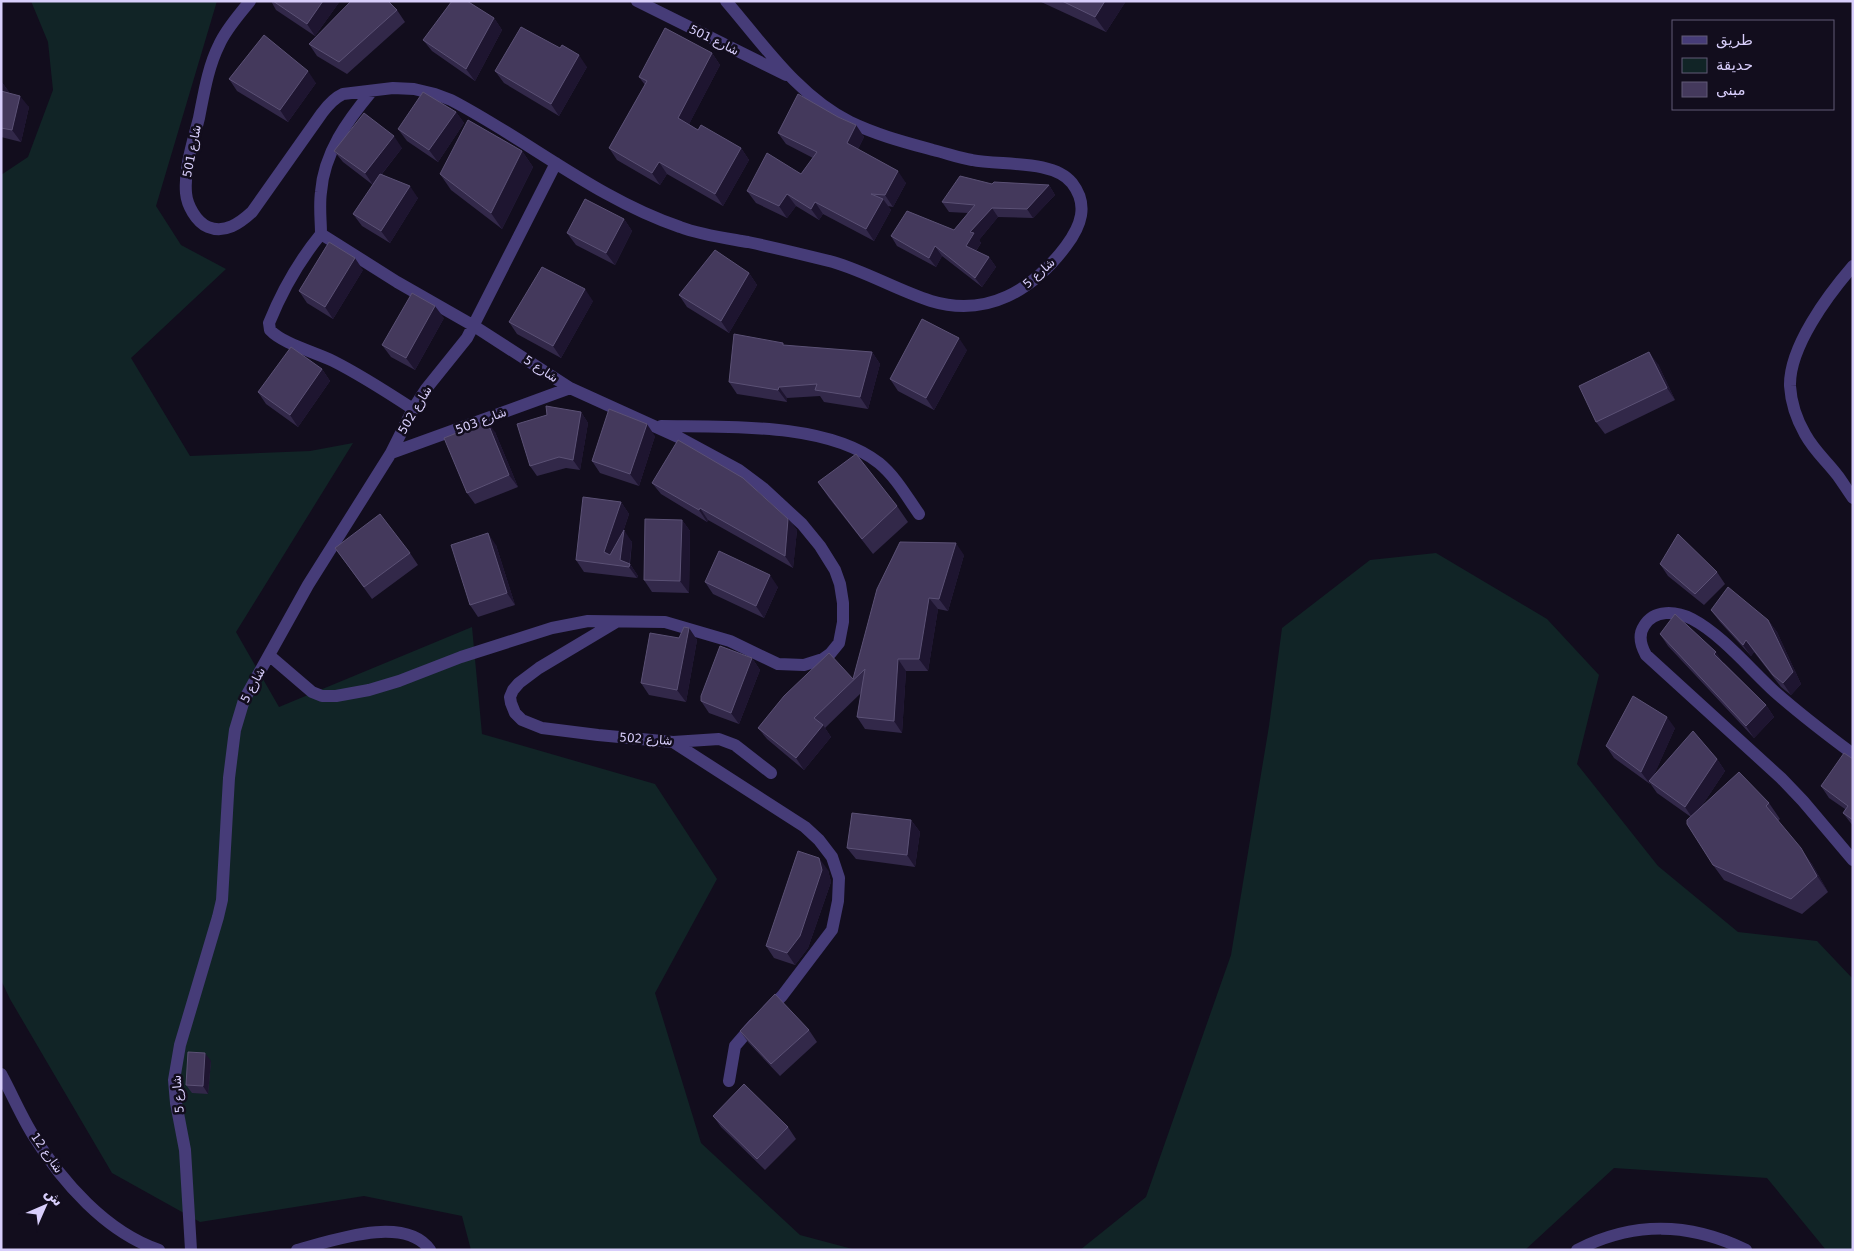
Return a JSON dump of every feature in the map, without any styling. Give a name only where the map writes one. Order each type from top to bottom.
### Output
[{"type":"street","name":"شارع 501","points":[[250,1],[226,31],[213,59],[187,169],[186,194],[197,218],[207,226],[222,230],[246,218],[328,104],[343,94],[372,91]]},
{"type":"street","name":"شارع 501","points":[[637,1],[791,77]]},
{"type":"street","name":"شارع 5","points":[[372,91],[393,88],[414,89],[451,100],[633,208],[680,228],[837,264],[929,300],[950,305],[972,306],[993,302],[1013,295],[1031,283],[1058,256],[1081,223],[1082,201],[1072,181],[1053,169],[973,160],[878,135],[846,120],[817,101],[791,77],[726,1]]},
{"type":"street","points":[[372,91],[348,122],[331,151],[320,193],[321,234],[303,256],[291,276],[269,323],[270,330],[281,338],[328,359],[369,381],[413,409]]},
{"type":"street","name":"شارع 502","points":[[270,656],[308,586],[391,453],[413,409],[426,389],[458,351],[474,326],[556,163]]},
{"type":"street","name":"شارع 5","points":[[191,1250],[185,1150],[176,1103],[175,1072],[180,1045],[222,900],[229,778],[234,730],[244,700],[270,656],[312,692],[322,696],[336,696],[369,690],[461,657],[552,628],[588,621],[665,622],[730,641],[778,664],[804,665],[823,659],[830,654],[839,643],[843,622],[840,584],[835,570],[820,546],[802,524],[763,488],[739,470],[656,426],[570,388],[474,326],[397,282],[321,234]]},
{"type":"street","points":[[1853,266],[1821,308],[1806,332],[1793,366],[1790,386],[1794,408],[1804,432],[1817,454],[1837,475],[1853,498]]},
{"type":"street","name":"شارع 503","points":[[391,453],[570,388]]},
{"type":"street","points":[[656,426],[732,427],[777,430],[841,442],[866,454],[881,464],[919,514]]},
{"type":"street","points":[[1853,754],[1814,725],[1775,692],[1717,637],[1692,619],[1678,614],[1667,613],[1649,619],[1642,627],[1640,635],[1641,645],[1646,655],[1782,778],[1853,860]]},
{"type":"street","name":"شارع 502","points":[[616,622],[539,668],[519,683],[510,696],[513,708],[522,720],[542,728],[673,742],[720,739],[742,749],[770,773]]},
{"type":"street","points":[[673,742],[805,827],[819,840],[832,857],[839,878],[838,902],[832,930],[782,996],[753,1024],[735,1046],[729,1081]]},
{"type":"street","name":"شارع 12","points":[[1,1074],[33,1135],[56,1168],[74,1189],[105,1220],[148,1246],[159,1250]]},
{"type":"street","points":[[1577,1250],[1612,1235],[1634,1230],[1657,1228],[1708,1235],[1746,1250]]},
{"type":"street","points":[[297,1250],[374,1232],[390,1231],[413,1235],[430,1250]]},
{"type":"green space","points":[[31,1],[217,1],[156,206],[181,245],[226,269],[131,358],[190,456],[310,451],[353,443],[236,632],[279,707],[472,627],[482,734],[655,784],[717,879],[655,993],[701,1143],[800,1235],[856,1250],[471,1250],[462,1216],[364,1196],[200,1222],[112,1173],[10,999],[1,980],[1,175],[28,157],[53,90],[48,42]]},
{"type":"green space","points":[[1436,553],[1547,619],[1599,675],[1577,764],[1658,866],[1738,932],[1817,941],[1853,979],[1853,1250],[1826,1250],[1767,1178],[1614,1168],[1525,1250],[1080,1250],[1146,1197],[1231,955],[1269,726],[1282,628],[1370,560]]},
{"type":"building","points":[[273,1],[323,1],[307,24]]},
{"type":"building","points":[[351,1],[388,1],[397,10],[339,62],[309,44]]},
{"type":"building","points":[[452,1],[467,1],[494,18],[466,69],[423,40]]},
{"type":"building","points":[[1062,1],[1105,1],[1095,17]]},
{"type":"building","points":[[521,27],[560,48],[562,45],[579,55],[551,104],[495,71]]},
{"type":"building","points":[[665,28],[712,53],[678,118],[698,130],[701,125],[741,148],[715,194],[659,162],[652,173],[609,148],[647,81],[639,77]]},
{"type":"building","points":[[264,35],[308,71],[280,110],[229,79]]},
{"type":"building","points":[[1,91],[20,96],[12,130],[1,128]]},
{"type":"building","points":[[423,92],[456,112],[429,150],[398,129]]},
{"type":"building","points":[[798,94],[856,125],[847,143],[898,171],[885,195],[871,194],[883,199],[866,229],[815,202],[811,209],[787,194],[779,206],[747,191],[767,153],[801,174],[817,152],[778,133]]},
{"type":"building","points":[[364,113],[394,136],[365,173],[334,151]]},
{"type":"building","points":[[468,120],[522,151],[491,213],[440,174]]},
{"type":"building","points":[[380,174],[410,186],[381,231],[353,214]]},
{"type":"building","points":[[960,176],[992,184],[994,182],[1049,185],[1027,209],[992,208],[970,232],[974,233],[966,246],[989,257],[975,278],[935,246],[929,258],[891,236],[907,211],[954,230],[975,205],[942,202]]},
{"type":"building","points":[[585,199],[624,219],[606,253],[567,233]]},
{"type":"building","points":[[329,242],[355,258],[325,307],[299,291]]},
{"type":"building","points":[[715,250],[749,273],[721,321],[679,295]]},
{"type":"building","points":[[542,267],[585,289],[553,346],[509,322]]},
{"type":"building","points":[[412,293],[435,306],[406,358],[382,345]]},
{"type":"building","points":[[922,319],[959,338],[926,398],[890,379]]},
{"type":"building","points":[[734,334],[783,343],[783,345],[872,352],[860,397],[815,390],[817,384],[779,387],[778,390],[729,382]]},
{"type":"building","points":[[291,347],[322,369],[290,415],[258,392]]},
{"type":"building","points":[[1649,352],[1667,388],[1596,422],[1579,386]]},
{"type":"building","points":[[546,406],[581,412],[573,460],[559,457],[530,466],[517,424],[547,415]]},
{"type":"building","points":[[609,409],[647,424],[630,474],[592,461]]},
{"type":"building","points":[[487,421],[509,475],[467,493],[444,438]]},
{"type":"building","points":[[678,440],[743,478],[788,519],[785,556],[652,483]]},
{"type":"building","points":[[856,454],[897,506],[862,539],[818,482]]},
{"type":"building","points":[[583,497],[621,502],[604,552],[610,555],[624,530],[620,560],[630,564],[629,567],[576,560]]},
{"type":"building","points":[[380,514],[410,553],[364,587],[335,548]]},
{"type":"building","points":[[645,519],[682,520],[680,581],[644,580]]},
{"type":"building","points":[[488,533],[507,593],[470,605],[451,545]]},
{"type":"building","points":[[1678,534],[1717,572],[1695,594],[1660,564]]},
{"type":"building","points":[[900,542],[956,543],[939,599],[929,598],[919,659],[898,659],[894,721],[857,717],[865,669],[814,718],[823,725],[796,758],[758,728],[784,696],[829,653],[853,679],[877,589]]},
{"type":"building","points":[[719,551],[770,575],[756,606],[705,582]]},
{"type":"building","points":[[1728,587],[1768,620],[1793,672],[1783,683],[1773,675],[1746,640],[1743,645],[1711,610]]},
{"type":"building","points":[[1675,614],[1716,652],[1714,654],[1766,705],[1746,726],[1660,634]]},
{"type":"building","points":[[684,627],[689,628],[677,690],[641,683],[650,633],[679,638]]},
{"type":"building","points":[[720,646],[752,658],[731,713],[701,701],[701,696]]},
{"type":"building","points":[[1633,696],[1667,717],[1641,772],[1606,746]]},
{"type":"building","points":[[1693,731],[1717,759],[1685,807],[1649,781]]},
{"type":"building","points":[[1844,753],[1853,759],[1853,820],[1843,813],[1848,806],[1821,786]]},
{"type":"building","points":[[1739,772],[1769,803],[1766,806],[1801,848],[1817,876],[1791,899],[1713,865],[1687,824],[1687,820]]},
{"type":"building","points":[[852,813],[911,820],[907,855],[847,848]]},
{"type":"building","points":[[798,851],[819,858],[822,870],[800,936],[787,953],[766,946]]},
{"type":"building","points":[[775,994],[809,1030],[771,1064],[740,1031]]},
{"type":"building","points":[[188,1052],[205,1053],[203,1086],[186,1085]]},
{"type":"building","points":[[744,1084],[788,1127],[757,1159],[713,1116]]}]
